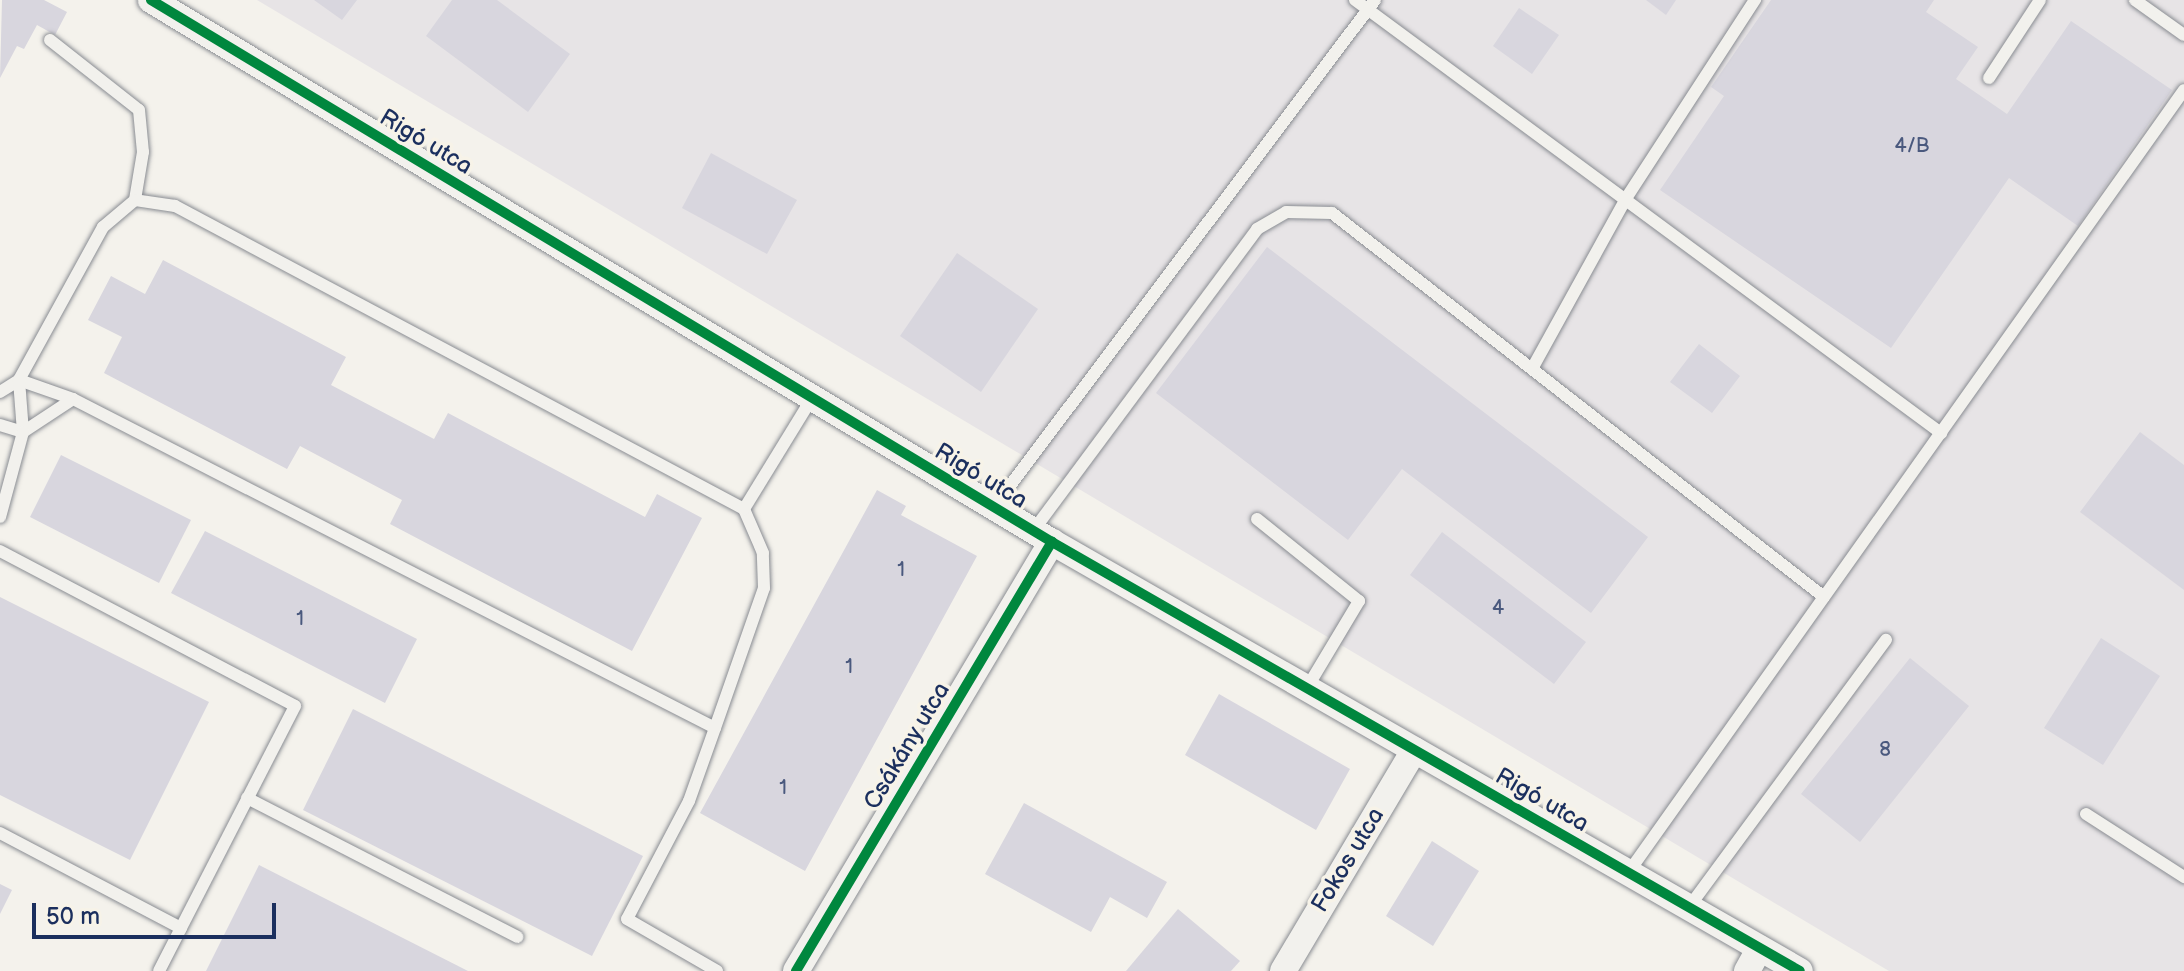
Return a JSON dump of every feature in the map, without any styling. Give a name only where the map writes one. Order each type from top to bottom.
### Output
[{"type":"street","name":"Rigó utca","points":[[151,0],[1042,536],[1800,971]]},
{"type":"street","name":"Csákány utca","points":[[796,971],[1042,536]]},
{"type":"street","name":"Fokos utca","points":[[1283,971],[1414,750]]},
{"type":"street","points":[[1747,971],[1760,948]]},
{"type":"lane","points":[[1355,0],[1372,5],[1625,200],[1941,433]]},
{"type":"lane","points":[[1533,367],[1625,200],[1755,0]]},
{"type":"lane","points":[[1989,78],[2040,0]]},
{"type":"lane","points":[[2135,0],[2184,35]]},
{"type":"lane","points":[[994,507],[1372,5]]},
{"type":"lane","points":[[0,392],[19,380],[103,227],[135,200],[143,152],[139,110],[50,40]]},
{"type":"lane","points":[[1628,873],[2184,90]]},
{"type":"lane","points":[[135,200],[175,206],[744,509],[763,553],[764,588],[689,801],[627,919],[717,971]]},
{"type":"lane","points":[[1042,536],[1257,229],[1286,212],[1332,213],[1824,597]]},
{"type":"lane","points":[[19,380],[73,399],[715,728]]},
{"type":"lane","points":[[0,517],[23,432],[19,380]]},
{"type":"lane","points":[[744,509],[812,398]]},
{"type":"lane","points":[[23,432],[73,399]]},
{"type":"lane","points":[[0,425],[23,432]]},
{"type":"lane","points":[[1257,519],[1359,601],[1307,688]]},
{"type":"lane","points":[[0,551],[295,706],[159,971]]},
{"type":"lane","points":[[1689,907],[1886,640]]},
{"type":"lane","points":[[247,798],[517,937]]},
{"type":"lane","points":[[2086,814],[2184,877]]},
{"type":"lane","points":[[0,833],[181,928]]},
{"type":"shaded area","points":[[257,0],[2184,0],[2184,971],[1889,971]]},
{"type":"building","points":[[2,0],[44,0],[67,12],[55,35],[37,25],[24,49],[17,46],[0,78]]},
{"type":"building","points":[[314,0],[357,0],[342,20]]},
{"type":"building","points":[[452,0],[497,0],[570,54],[528,112],[426,36]]},
{"type":"building","points":[[1646,0],[1676,0],[1666,15]]},
{"type":"building","points":[[1771,0],[1934,0],[1926,12],[1978,47],[1956,79],[2007,114],[2071,21],[2172,90],[2078,226],[2009,178],[1891,348],[1660,190],[1724,96],[1711,87]]},
{"type":"building","points":[[1519,8],[1559,35],[1532,74],[1493,46]]},
{"type":"building","points":[[711,153],[797,200],[767,254],[682,208]]},
{"type":"building","points":[[1267,247],[1648,537],[1591,613],[1402,469],[1348,540],[1156,393]]},
{"type":"building","points":[[957,253],[1038,309],[981,392],[900,336]]},
{"type":"building","points":[[163,260],[346,357],[331,385],[434,439],[448,413],[645,517],[657,494],[702,518],[632,651],[390,524],[402,500],[300,446],[287,469],[104,373],[122,337],[88,320],[111,276],[145,294]]},
{"type":"building","points":[[1699,344],[1740,376],[1712,413],[1670,382]]},
{"type":"building","points":[[2140,432],[2184,465],[2184,590],[2080,512]]},
{"type":"building","points":[[61,455],[191,520],[159,583],[30,517]]},
{"type":"building","points":[[877,490],[906,506],[901,515],[977,556],[805,871],[700,813]]},
{"type":"building","points":[[205,531],[417,639],[385,703],[171,593]]},
{"type":"building","points":[[1442,532],[1586,642],[1554,684],[1410,575]]},
{"type":"building","points":[[0,597],[209,702],[130,860],[0,795]]},
{"type":"building","points":[[2101,638],[2160,676],[2103,765],[2044,728]]},
{"type":"building","points":[[1910,658],[1969,706],[1860,842],[1801,794]]},
{"type":"building","points":[[1219,694],[1350,769],[1316,830],[1185,755]]},
{"type":"building","points":[[353,709],[643,856],[592,956],[303,810]]},
{"type":"building","points":[[1024,803],[1167,882],[1147,918],[1110,897],[1091,932],[985,874]]},
{"type":"building","points":[[1432,841],[1479,871],[1433,946],[1386,916]]},
{"type":"building","points":[[259,865],[468,971],[206,971]]},
{"type":"building","points":[[0,884],[12,890],[0,914]]},
{"type":"building","points":[[1178,909],[1240,961],[1231,971],[1126,971]]},
{"type":"cycle path","points":[[151,0],[1052,542],[1800,971]]},
{"type":"cycle path","points":[[796,971],[1052,542]]}]
